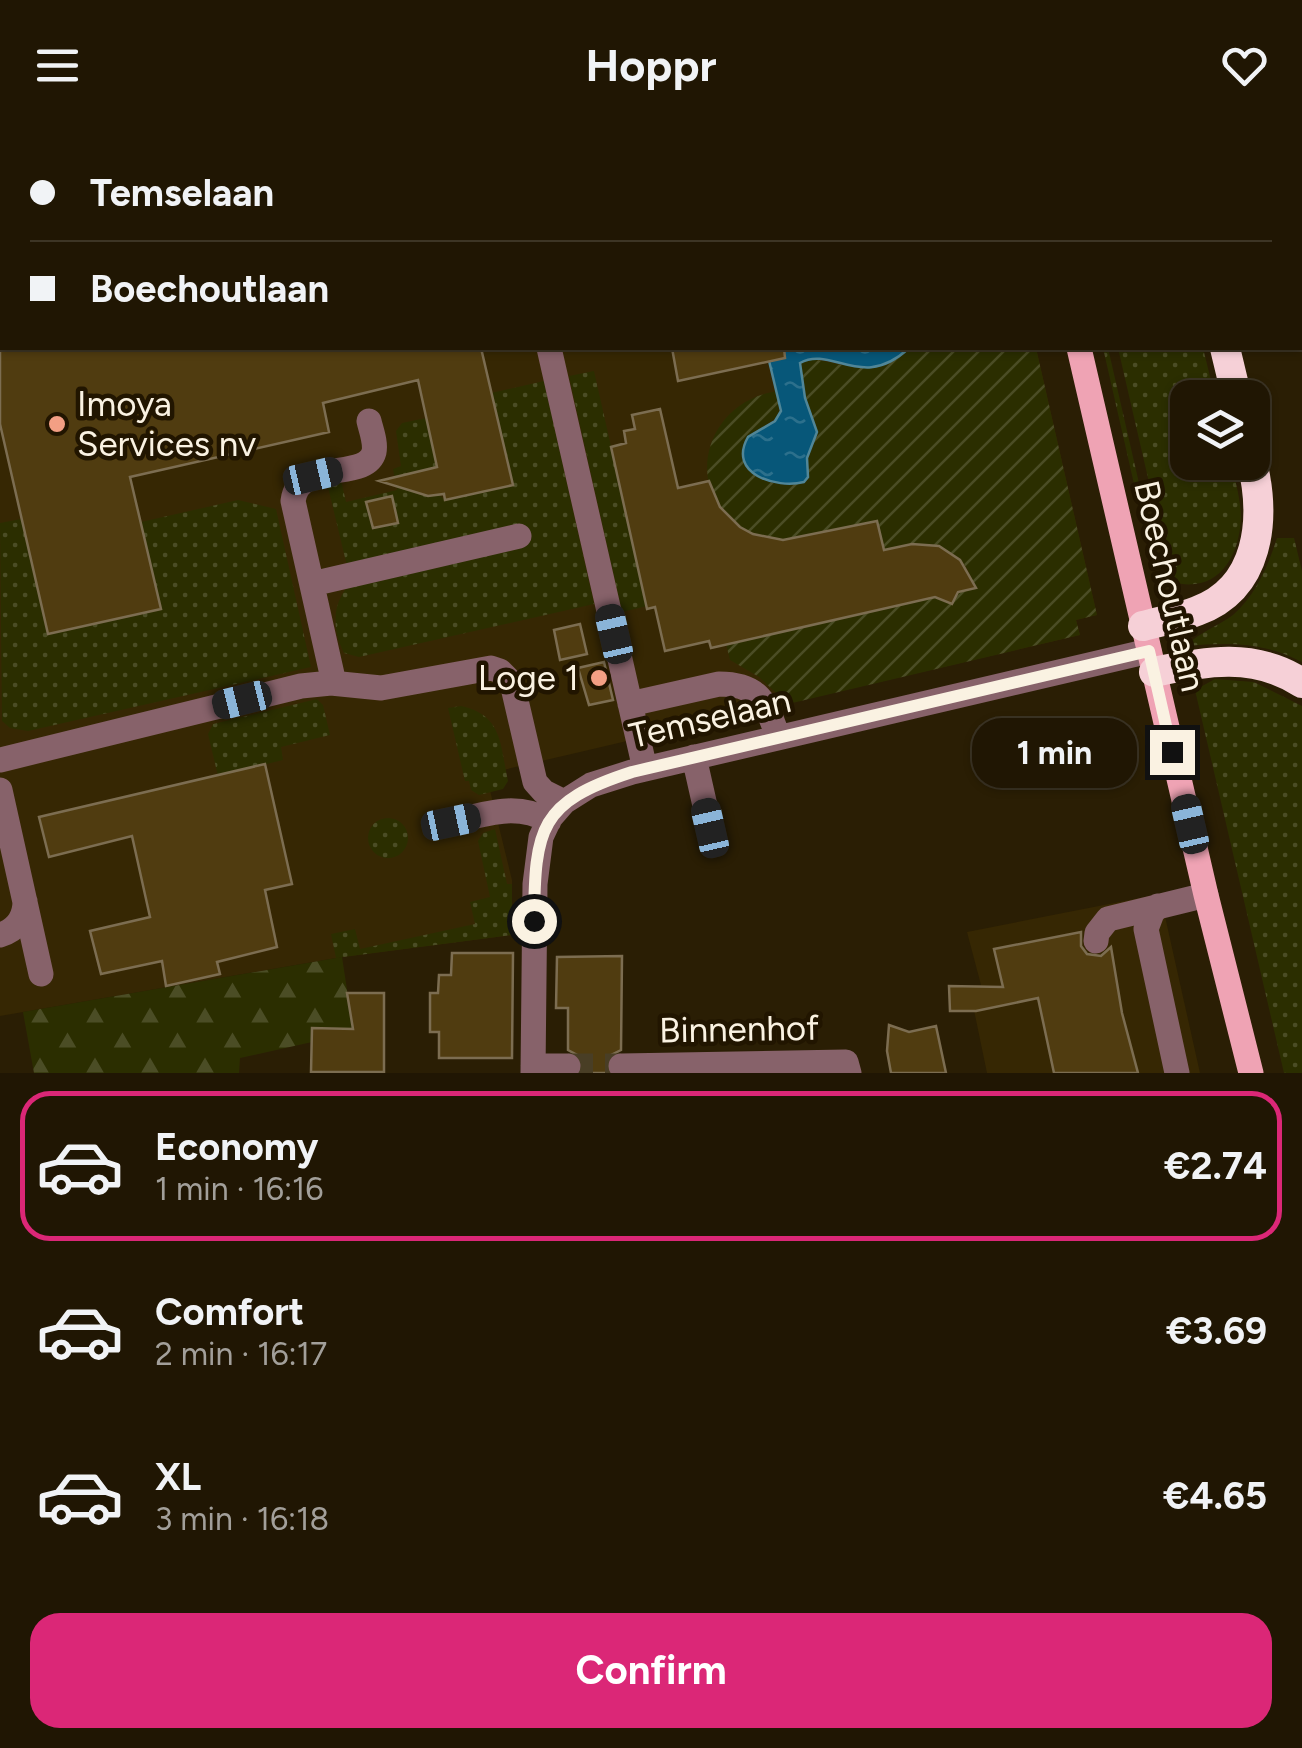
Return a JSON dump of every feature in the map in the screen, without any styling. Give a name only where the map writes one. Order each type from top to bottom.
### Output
[{"type":"highway","points":[[1225,350],[1232,380]]},
{"type":"highway","points":[[1148,650],[1234,585],[1249,562],[1259,535],[1255,480]]},
{"type":"highway","points":[[1148,650],[1274,668],[1302,683]]},
{"type":"main road","name":"Boechoutlaan","points":[[1079,350],[1206,895],[1252,1073]]},
{"type":"street","points":[[549,350],[645,768]]},
{"type":"street","points":[[334,684],[294,493],[305,480],[368,461],[374,445],[369,420]]},
{"type":"street","points":[[312,584],[520,536]]},
{"type":"street","name":"Temselaan","points":[[557,811],[592,786],[645,768],[1148,650]]},
{"type":"street","points":[[0,760],[301,686],[381,688],[482,668],[500,670],[512,683],[535,782],[557,811]]},
{"type":"street","points":[[630,704],[734,684],[759,695],[778,738]]},
{"type":"street","points":[[694,757],[710,828]]},
{"type":"street","points":[[0,790],[41,974]]},
{"type":"street","points":[[451,822],[508,809],[557,811]]},
{"type":"street","points":[[557,811],[538,847],[536,867],[533,1070],[568,1066]]},
{"type":"street","points":[[1096,941],[1108,919],[1206,895]]},
{"type":"street","points":[[0,934],[21,921],[25,901]]},
{"type":"street","points":[[1158,906],[1146,929],[1177,1073]]},
{"type":"street","name":"Binnenhof","points":[[621,1066],[846,1062],[848,1073]]},
{"type":"shaded area","points":[[0,350],[1036,350],[1097,615],[1076,620],[1080,635],[486,774],[512,880],[512,935],[342,957],[0,1016]]},
{"type":"shaded area","points":[[1160,894],[1200,1073],[987,1073],[969,986],[981,985],[967,932]]},
{"type":"green space","points":[[907,350],[1036,350],[1097,615],[1076,620],[1080,635],[788,704],[759,677],[730,660],[726,644],[940,596],[948,602],[956,593],[974,589],[970,573],[952,553],[940,548],[913,546],[884,551],[877,521],[796,539],[770,538],[741,528],[721,511],[710,488],[707,464],[713,439],[727,417],[748,400],[778,391],[779,416],[748,437],[743,448],[772,483],[798,484],[808,472],[807,458],[815,438],[800,363],[808,358],[842,365],[896,360]]},
{"type":"green space","points":[[1103,350],[1108,350],[1155,553],[1150,554]]},
{"type":"green space","points":[[1118,350],[1203,350],[1211,380],[1170,380],[1170,480],[1235,480],[1241,518],[1236,547],[1222,570],[1201,583],[1172,582]]},
{"type":"green space","points":[[594,371],[647,606],[622,612],[569,376]]},
{"type":"green space","points":[[544,381],[594,604],[359,657],[344,653],[336,619],[348,586],[528,545],[523,527],[347,566],[327,483],[341,480],[346,502],[397,490],[393,469],[401,466],[396,431],[402,423],[426,418],[437,467],[407,475],[428,496],[439,495],[445,500],[512,485],[491,393]]},
{"type":"green space","points":[[238,500],[276,509],[311,667],[28,731],[10,728],[2,721],[0,523],[21,519],[48,634],[160,609],[141,522]]},
{"type":"green space","points":[[1277,538],[1294,538],[1302,571],[1302,662],[1274,650],[1246,645],[1186,646],[1241,607],[1260,580]]},
{"type":"green space","points":[[1215,679],[1254,682],[1302,706],[1302,1073],[1284,1073],[1195,690]]},
{"type":"green space","points":[[317,699],[323,705],[330,735],[281,747],[283,760],[218,776],[208,734],[213,724]]},
{"type":"green space","points":[[461,706],[485,716],[497,733],[508,781],[503,789],[479,795],[465,781],[448,708]]},
{"type":"green space","points":[[388,818],[402,824],[408,838],[402,852],[388,858],[374,852],[368,838],[374,824]]},
{"type":"green space","points":[[495,829],[507,884],[512,884],[512,935],[336,958],[331,934],[355,929],[360,949],[475,924],[470,902],[490,897],[478,841],[483,833]]},
{"type":"green space","points":[[342,957],[353,1029],[312,1028],[312,1042],[240,1058],[239,1073],[34,1073],[23,1012]]},
{"type":"water","points":[[766,350],[906,350],[877,366],[824,359],[800,363],[805,398],[817,432],[807,458],[808,477],[804,482],[768,481],[744,461],[748,437],[775,421],[781,411]]},
{"type":"building","points":[[0,350],[481,350],[513,485],[445,500],[444,494],[428,496],[379,481],[437,467],[418,380],[323,403],[329,432],[130,477],[161,609],[48,634],[0,424]]},
{"type":"building","points":[[672,350],[784,350],[785,358],[678,381]]},
{"type":"building","points":[[660,409],[678,488],[709,481],[720,507],[740,527],[783,540],[877,521],[884,550],[912,544],[939,546],[960,560],[976,588],[958,592],[952,604],[935,597],[711,648],[709,641],[665,651],[655,607],[647,609],[611,447],[626,443],[624,431],[635,429],[632,415]]},
{"type":"building","points":[[392,496],[398,523],[373,528],[366,502]]},
{"type":"building","points":[[580,624],[587,654],[560,660],[554,630]]},
{"type":"building","name":"Loge 1","points":[[604,662],[613,700],[589,705],[578,668]]},
{"type":"building","points":[[265,764],[292,884],[265,890],[277,947],[217,962],[220,974],[166,986],[162,961],[101,974],[90,931],[150,917],[132,836],[49,857],[39,817]]},
{"type":"building","points":[[1081,932],[1081,946],[1087,954],[1101,956],[1111,947],[1122,1013],[1138,1073],[1054,1073],[1038,998],[976,1011],[950,1011],[949,986],[1003,987],[994,949]]},
{"type":"building","points":[[452,953],[513,953],[512,1058],[439,1058],[439,1032],[430,1032],[430,993],[438,993],[439,975],[451,975]]},
{"type":"building","points":[[622,956],[621,1050],[607,1057],[607,1073],[582,1073],[581,1057],[568,1050],[568,1008],[556,1008],[557,957]]},
{"type":"building","points":[[347,993],[384,993],[384,1072],[311,1072],[312,1028],[353,1029]]},
{"type":"building","points":[[889,1025],[909,1032],[936,1026],[946,1073],[891,1073],[887,1051]]},
{"type":"tunnel","points":[[568,1066],[621,1066]]},
{"type":"place","name":"Imoya Services nv","points":[[57,424]]},
{"type":"place","name":"Loge 1","points":[[599,678]]},
{"type":"route","points":[[534,921],[538,847],[550,818],[573,796],[632,772],[1149,651],[1172,752]]}]
